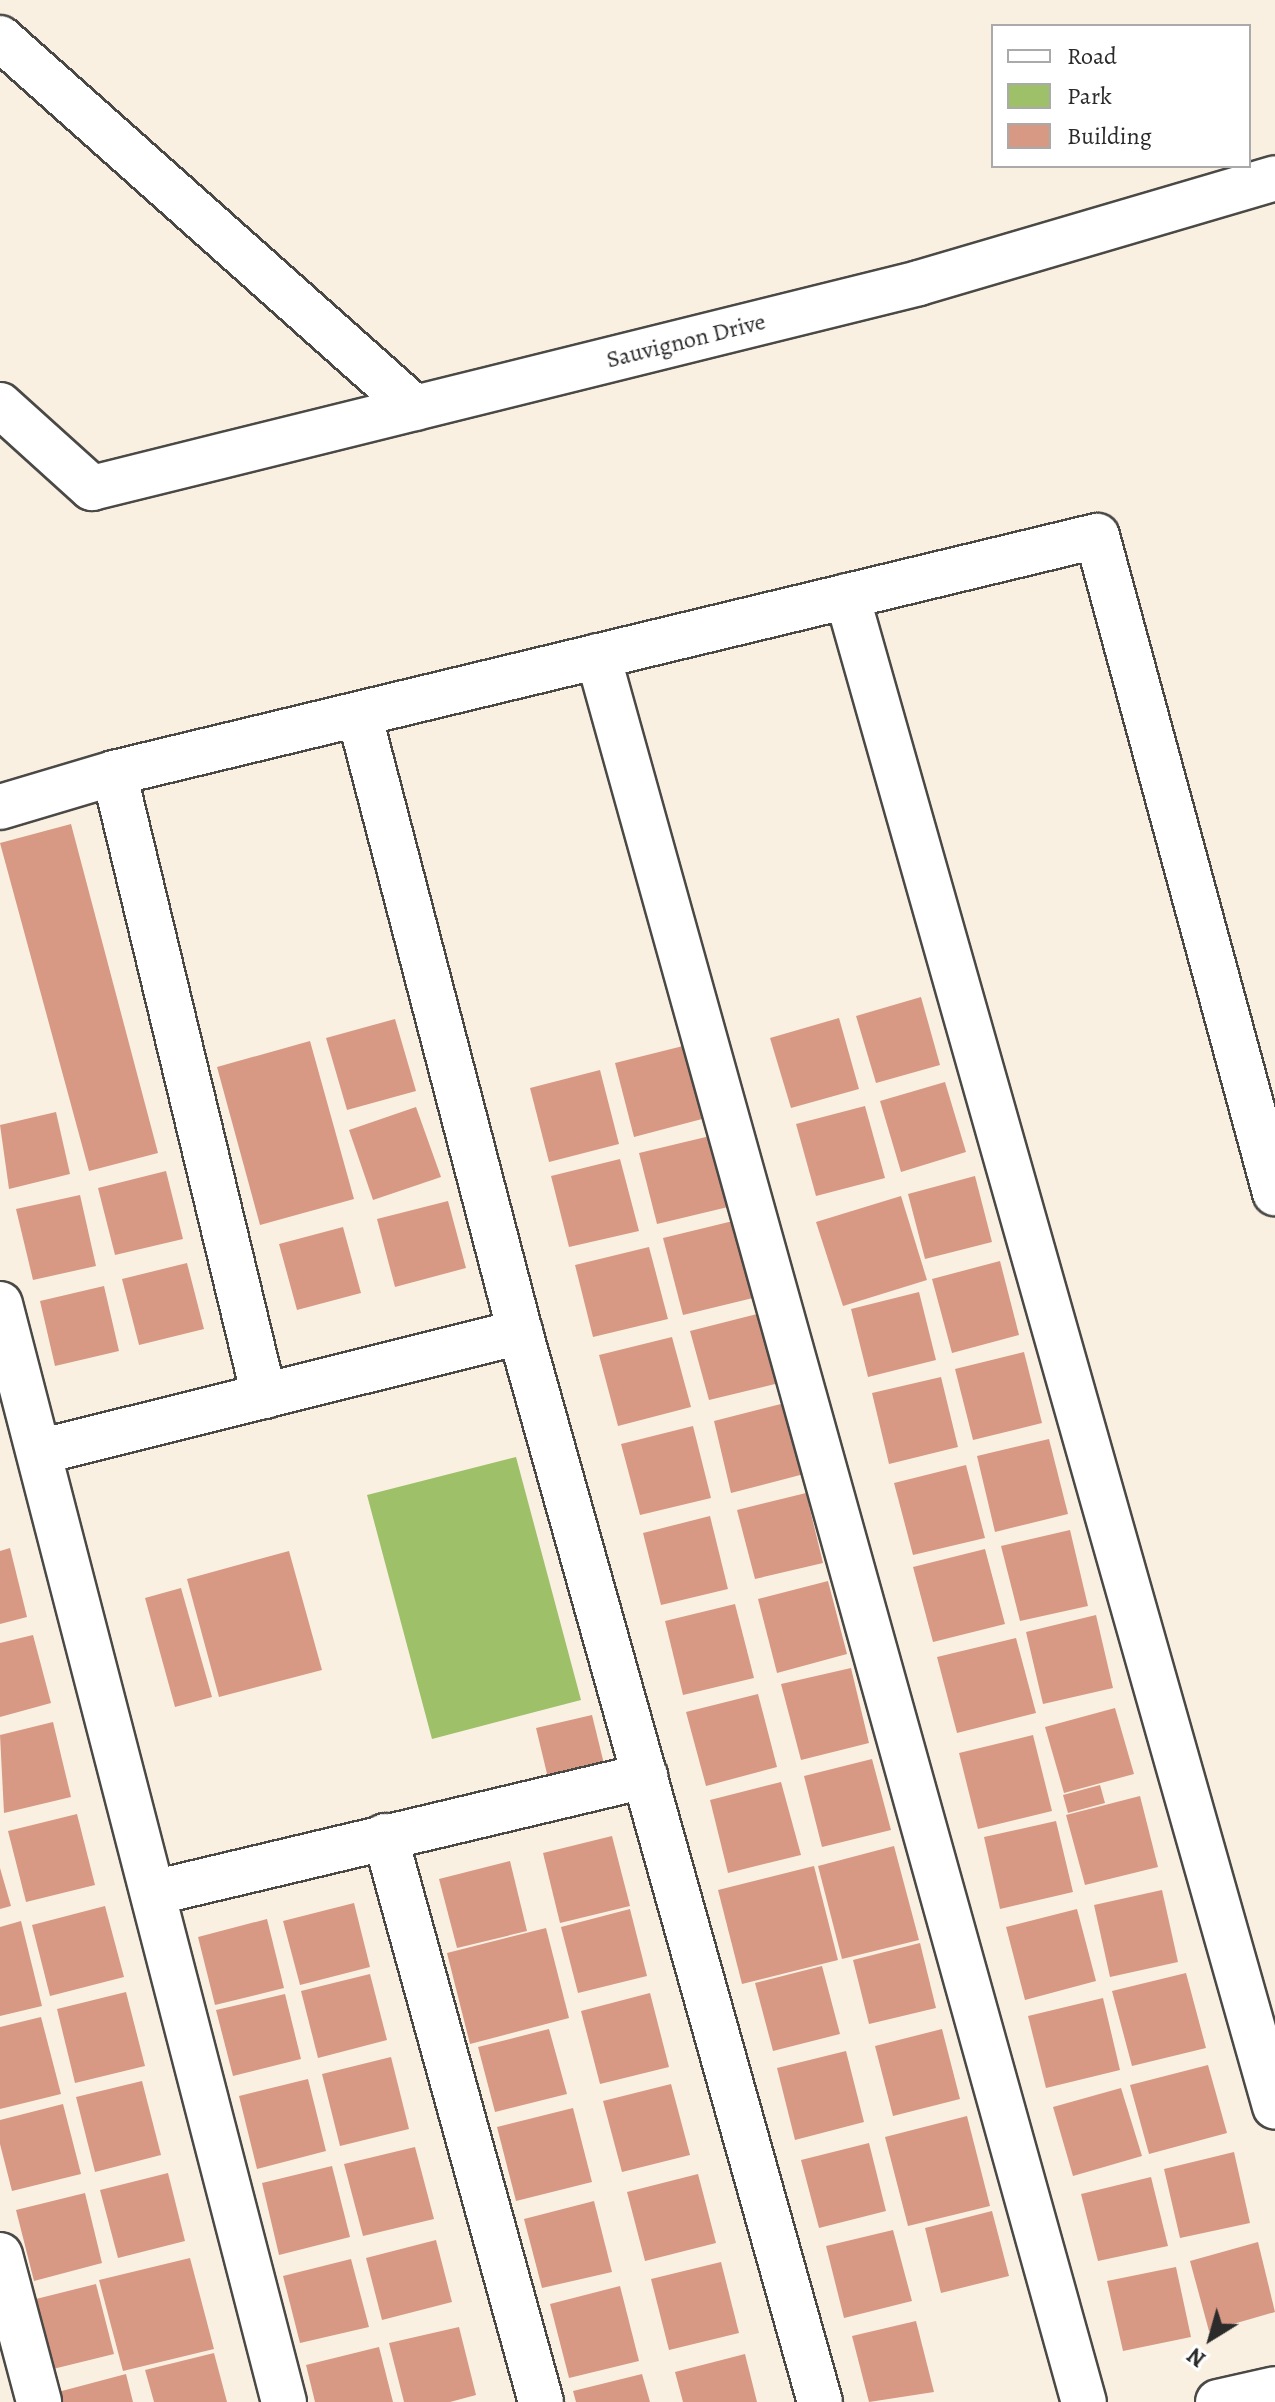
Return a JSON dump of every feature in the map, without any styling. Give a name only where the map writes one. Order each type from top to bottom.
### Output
[{"type":"street","points":[[0,38],[415,408]]},
{"type":"street","name":"Sauvignon Drive","points":[[0,405],[92,488],[919,283],[1275,178]]},
{"type":"street","points":[[0,807],[114,773],[1097,536],[1275,1193]]},
{"type":"street","points":[[847,596],[1275,2107]]},
{"type":"street","points":[[598,656],[1084,2402]]},
{"type":"street","points":[[359,714],[520,1332],[820,2402]]},
{"type":"street","points":[[114,773],[264,1396]]},
{"type":"street","points":[[0,1304],[284,2402]]},
{"type":"street","points":[[39,1452],[520,1332]]},
{"type":"street","points":[[153,1893],[645,1776]]},
{"type":"street","points":[[385,1836],[541,2402]]},
{"type":"street","points":[[0,2255],[39,2402]]},
{"type":"street","points":[[1218,2402],[1275,2389]]},
{"type":"green space","points":[[516,1457],[581,1700],[432,1739],[367,1495]]},
{"type":"building","points":[[71,824],[158,1153],[89,1171],[0,843]]},
{"type":"building","points":[[921,997],[940,1065],[876,1083],[856,1016]]},
{"type":"building","points":[[839,1018],[859,1089],[791,1108],[770,1038]]},
{"type":"building","points":[[395,1019],[416,1091],[347,1110],[326,1038]]},
{"type":"building","points":[[310,1041],[354,1199],[260,1225],[217,1067]]},
{"type":"building","points":[[683,1046],[702,1119],[634,1137],[615,1063]]},
{"type":"building","points":[[600,1070],[619,1144],[549,1162],[530,1088]]},
{"type":"building","points":[[945,1082],[966,1152],[901,1172],[880,1101]]},
{"type":"building","points":[[865,1106],[885,1178],[816,1196],[796,1124]]},
{"type":"building","points":[[416,1107],[441,1177],[373,1200],[349,1130]]},
{"type":"building","points":[[56,1112],[70,1174],[9,1189],[0,1125]]},
{"type":"building","points":[[710,1136],[728,1207],[657,1224],[639,1153]]},
{"type":"building","points":[[620,1159],[639,1231],[569,1247],[551,1176]]},
{"type":"building","points":[[166,1171],[183,1239],[115,1255],[98,1188]]},
{"type":"building","points":[[975,1176],[992,1242],[925,1259],[908,1194]]},
{"type":"building","points":[[80,1195],[96,1266],[33,1280],[16,1209]]},
{"type":"building","points":[[901,1196],[927,1280],[843,1306],[816,1222]]},
{"type":"building","points":[[448,1201],[466,1268],[395,1287],[377,1219]]},
{"type":"building","points":[[733,1221],[753,1298],[683,1315],[663,1238]]},
{"type":"building","points":[[343,1227],[361,1293],[297,1310],[279,1244]]},
{"type":"building","points":[[649,1247],[668,1319],[593,1337],[575,1265]]},
{"type":"building","points":[[1000,1261],[1019,1335],[952,1353],[932,1279]]},
{"type":"building","points":[[187,1263],[204,1329],[139,1345],[122,1279]]},
{"type":"building","points":[[104,1286],[119,1351],[55,1366],[40,1301]]},
{"type":"building","points":[[919,1292],[936,1360],[868,1377],[851,1309]]},
{"type":"building","points":[[761,1313],[779,1383],[709,1400],[690,1331]]},
{"type":"building","points":[[672,1337],[691,1407],[618,1426],[599,1355]]},
{"type":"building","points":[[1024,1352],[1042,1423],[973,1440],[955,1369]]},
{"type":"building","points":[[941,1377],[958,1447],[889,1464],[872,1393]]},
{"type":"building","points":[[785,1403],[804,1474],[731,1493],[714,1421]]},
{"type":"building","points":[[693,1426],[711,1498],[640,1515],[621,1444]]},
{"type":"building","points":[[1049,1439],[1068,1514],[995,1532],[977,1456]]},
{"type":"building","points":[[966,1465],[985,1538],[913,1555],[894,1483]]},
{"type":"building","points":[[806,1493],[823,1563],[755,1579],[737,1510]]},
{"type":"building","points":[[710,1516],[728,1589],[661,1605],[643,1533]]},
{"type":"building","points":[[1070,1530],[1088,1606],[1020,1621],[1001,1546]]},
{"type":"building","points":[[10,1548],[27,1617],[0,1624],[0,1551]]},
{"type":"building","points":[[985,1549],[1005,1624],[933,1642],[913,1567]]},
{"type":"building","points":[[289,1551],[322,1670],[219,1697],[187,1579]]},
{"type":"building","points":[[828,1581],[847,1654],[777,1673],[758,1599]]},
{"type":"building","points":[[181,1588],[212,1697],[175,1707],[145,1598]]},
{"type":"building","points":[[735,1604],[754,1678],[683,1695],[665,1621]]},
{"type":"building","points":[[1096,1615],[1113,1688],[1043,1704],[1026,1632]]},
{"type":"building","points":[[33,1635],[51,1703],[0,1717],[0,1643]]},
{"type":"building","points":[[1016,1638],[1036,1713],[957,1733],[937,1657]]},
{"type":"building","points":[[851,1668],[869,1743],[801,1760],[781,1684]]},
{"type":"building","points":[[758,1694],[777,1767],[706,1786],[686,1712]]},
{"type":"building","points":[[1115,1708],[1134,1774],[1064,1793],[1045,1727]]},
{"type":"building","points":[[592,1715],[605,1768],[549,1782],[536,1728]]},
{"type":"building","points":[[53,1722],[71,1797],[4,1813],[0,1735]]},
{"type":"building","points":[[1033,1735],[1052,1811],[978,1829],[959,1753]]},
{"type":"building","points":[[872,1759],[891,1830],[822,1847],[804,1776]]},
{"type":"building","points":[[781,1782],[801,1855],[728,1873],[710,1800]]},
{"type":"building","points":[[1100,1785],[1105,1803],[1068,1813],[1063,1795]]},
{"type":"building","points":[[1140,1796],[1158,1867],[1085,1885],[1066,1815]]},
{"type":"building","points":[[77,1814],[95,1885],[26,1902],[8,1831]]},
{"type":"building","points":[[1056,1821],[1073,1892],[1000,1909],[984,1837]]},
{"type":"building","points":[[612,1836],[630,1906],[560,1923],[543,1853]]},
{"type":"building","points":[[894,1846],[919,1940],[842,1959],[818,1866]]},
{"type":"building","points":[[510,1861],[527,1931],[457,1948],[439,1879]]},
{"type":"building","points":[[814,1866],[838,1960],[742,1984],[718,1890]]},
{"type":"building","points":[[0,1868],[11,1906],[0,1909]]},
{"type":"building","points":[[1162,1890],[1178,1962],[1110,1977],[1094,1905]]},
{"type":"building","points":[[354,1903],[370,1967],[300,1985],[283,1921]]},
{"type":"building","points":[[105,1906],[124,1977],[50,1996],[32,1925]]},
{"type":"building","points":[[630,1909],[647,1976],[578,1993],[561,1927]]},
{"type":"building","points":[[1077,1909],[1096,1981],[1025,2000],[1006,1927]]},
{"type":"building","points":[[267,1919],[284,1988],[215,2005],[198,1937]]},
{"type":"building","points":[[21,1921],[42,2006],[0,2016],[0,1927]]},
{"type":"building","points":[[546,1928],[569,2018],[470,2044],[447,1953]]},
{"type":"building","points":[[920,1943],[936,2008],[869,2024],[853,1960]]},
{"type":"building","points":[[822,1966],[840,2034],[773,2051],[755,1983]]},
{"type":"building","points":[[1186,1973],[1206,2048],[1132,2066],[1112,1991]]},
{"type":"building","points":[[370,1974],[387,2040],[318,2058],[301,1991]]},
{"type":"building","points":[[126,1992],[145,2066],[75,2083],[57,2009]]},
{"type":"building","points":[[650,1993],[669,2067],[600,2084],[581,2011]]},
{"type":"building","points":[[285,1994],[301,2059],[233,2076],[216,2010]]},
{"type":"building","points":[[1103,1998],[1120,2070],[1046,2088],[1028,2016]]},
{"type":"building","points":[[41,2017],[61,2094],[0,2109],[0,2027]]},
{"type":"building","points":[[549,2029],[567,2094],[495,2112],[478,2047]]},
{"type":"building","points":[[942,2029],[960,2099],[893,2116],[875,2046]]},
{"type":"building","points":[[846,2051],[864,2122],[795,2140],[777,2068]]},
{"type":"building","points":[[391,2057],[409,2129],[340,2146],[322,2074]]},
{"type":"building","points":[[1208,2065],[1227,2133],[1149,2154],[1130,2085]]},
{"type":"building","points":[[308,2079],[326,2151],[257,2169],[239,2096]]},
{"type":"building","points":[[142,2081],[161,2155],[95,2172],[76,2097]]},
{"type":"building","points":[[671,2084],[690,2155],[622,2172],[603,2101]]},
{"type":"building","points":[[1121,2088],[1142,2156],[1073,2176],[1053,2107]]},
{"type":"building","points":[[63,2104],[81,2174],[12,2191],[0,2144],[0,2120]]},
{"type":"building","points":[[573,2108],[592,2182],[516,2201],[497,2127]]},
{"type":"building","points":[[967,2116],[990,2206],[908,2226],[885,2137]]},
{"type":"building","points":[[869,2143],[886,2211],[819,2228],[801,2160]]},
{"type":"building","points":[[415,2147],[434,2219],[363,2236],[344,2164]]},
{"type":"building","points":[[1234,2152],[1250,2223],[1180,2238],[1164,2169]]},
{"type":"building","points":[[332,2166],[350,2237],[279,2255],[262,2183]]},
{"type":"building","points":[[168,2173],[185,2241],[118,2258],[100,2190]]},
{"type":"building","points":[[698,2174],[716,2243],[645,2261],[627,2192]]},
{"type":"building","points":[[1151,2177],[1168,2246],[1098,2261],[1081,2194]]},
{"type":"building","points":[[85,2193],[102,2263],[34,2281],[16,2210]]},
{"type":"building","points":[[594,2201],[612,2272],[542,2288],[524,2219]]},
{"type":"building","points":[[992,2211],[1009,2276],[941,2293],[925,2228]]},
{"type":"building","points":[[893,2230],[912,2301],[844,2318],[826,2246]]},
{"type":"building","points":[[436,2240],[452,2302],[382,2320],[366,2258]]},
{"type":"building","points":[[1258,2242],[1275,2312],[1209,2331],[1190,2261]]},
{"type":"building","points":[[190,2258],[214,2349],[123,2371],[99,2280]]},
{"type":"building","points":[[351,2259],[369,2327],[300,2343],[283,2276]]},
{"type":"building","points":[[721,2262],[739,2333],[669,2350],[651,2279]]},
{"type":"building","points":[[1176,2267],[1191,2337],[1123,2351],[1107,2281]]},
{"type":"building","points":[[96,2284],[114,2354],[53,2369],[36,2299]]},
{"type":"building","points":[[620,2286],[639,2361],[569,2378],[550,2304]]},
{"type":"building","points":[[916,2321],[934,2392],[869,2402],[852,2336]]},
{"type":"building","points":[[459,2327],[476,2395],[450,2402],[404,2402],[389,2343]]},
{"type":"building","points":[[379,2347],[393,2402],[315,2402],[306,2365]]},
{"type":"building","points":[[214,2353],[227,2402],[154,2402],[145,2370]]},
{"type":"building","points":[[745,2354],[757,2402],[683,2402],[675,2372]]},
{"type":"building","points":[[126,2374],[133,2402],[60,2402],[58,2392]]},
{"type":"building","points":[[642,2374],[650,2402],[576,2402],[573,2391]]}]
